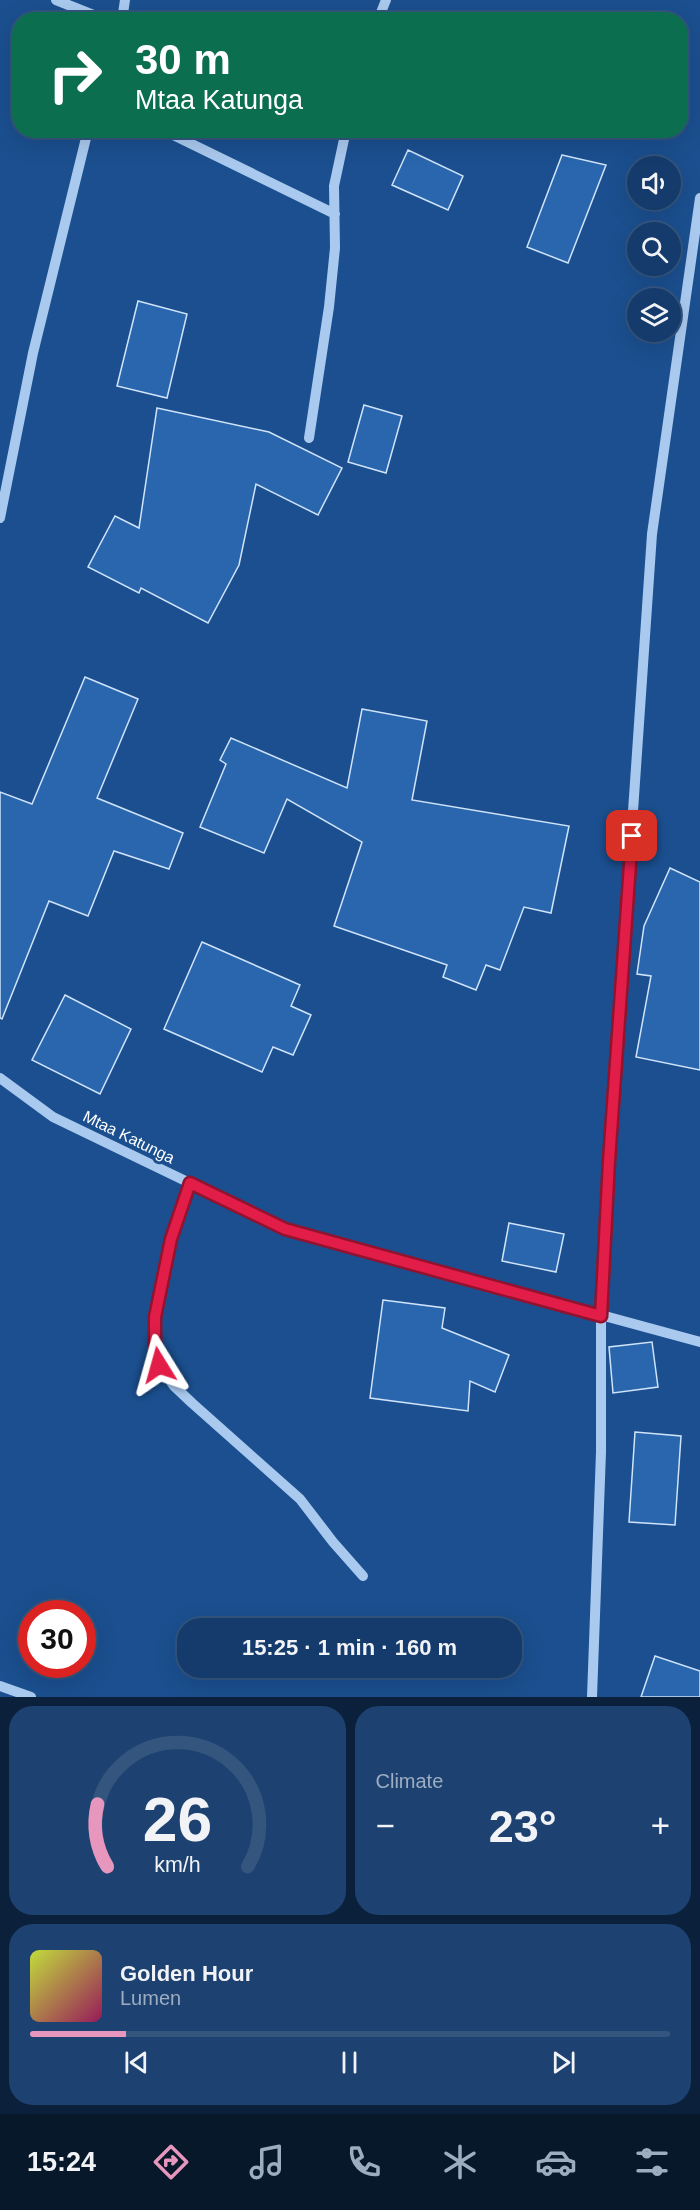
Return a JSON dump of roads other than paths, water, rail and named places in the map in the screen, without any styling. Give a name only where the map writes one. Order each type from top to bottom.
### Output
[{"type":"street","points":[[56,0],[86,12]]},
{"type":"street","points":[[0,518],[33,353],[86,138]]},
{"type":"street","points":[[179,138],[335,214]]},
{"type":"street","points":[[309,438],[335,248],[334,186],[344,138]]},
{"type":"street","points":[[592,1697],[601,1452],[601,1316],[610,1149],[652,534],[700,198]]},
{"type":"street","name":"Mtaa Katunga","points":[[0,1078],[53,1116],[285,1229],[700,1342]]},
{"type":"street","points":[[190,1183],[171,1239],[155,1317],[155,1344],[159,1365],[174,1386],[300,1499],[363,1576]]},
{"type":"street","points":[[0,1686],[31,1697]]}]
